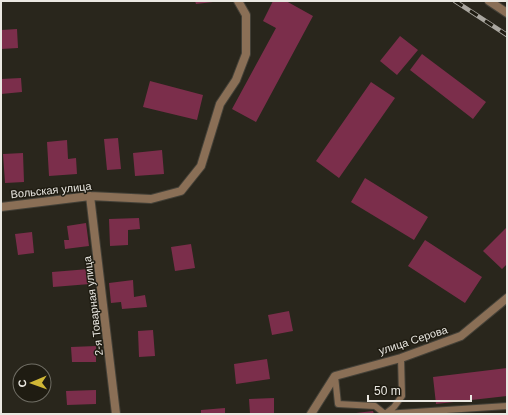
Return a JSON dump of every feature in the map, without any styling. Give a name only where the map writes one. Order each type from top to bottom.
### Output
[{"type":"street","name":"Вольская улица","points":[[1,207],[90,196],[151,199],[181,191],[200,166],[220,104],[236,80],[246,54],[246,15],[238,1]]},
{"type":"street","points":[[489,1],[507,13]]},
{"type":"street","name":"2-я Товарная улица","points":[[90,196],[116,414]]},
{"type":"street","name":"улица Серова","points":[[335,376],[401,358],[461,336],[507,298]]},
{"type":"street","points":[[312,414],[335,376]]},
{"type":"lane","points":[[335,376],[338,404],[375,406],[385,414],[394,407],[402,396],[401,358]]},
{"type":"lane","points":[[385,414],[505,406],[503,414]]},
{"type":"building","points":[[195,1],[213,1],[213,2],[196,4]]},
{"type":"building","points":[[273,1],[286,1],[313,16],[256,122],[232,109],[276,28],[263,21]]},
{"type":"building","points":[[17,29],[18,48],[1,49],[1,30]]},
{"type":"building","points":[[400,36],[418,50],[397,75],[380,61]]},
{"type":"building","points":[[422,54],[486,102],[473,119],[410,70]]},
{"type":"building","points":[[21,78],[22,92],[1,94],[1,79]]},
{"type":"building","points":[[150,81],[203,95],[197,120],[143,107]]},
{"type":"building","points":[[371,82],[395,98],[339,178],[316,161]]},
{"type":"building","points":[[118,138],[121,169],[107,170],[104,139]]},
{"type":"building","points":[[67,140],[68,159],[76,158],[77,174],[49,176],[47,142]]},
{"type":"building","points":[[162,150],[164,174],[135,176],[133,153]]},
{"type":"building","points":[[23,153],[24,182],[5,183],[3,154]]},
{"type":"building","points":[[365,178],[428,217],[414,240],[351,202]]},
{"type":"building","points":[[139,218],[140,229],[128,230],[128,245],[110,246],[109,219]]},
{"type":"building","points":[[86,223],[89,246],[65,249],[64,240],[69,240],[67,226]]},
{"type":"building","points":[[507,227],[507,264],[502,269],[483,251]]},
{"type":"building","points":[[32,232],[34,253],[18,255],[15,234]]},
{"type":"building","points":[[425,240],[482,277],[465,303],[408,266]]},
{"type":"building","points":[[191,244],[195,268],[175,271],[171,247]]},
{"type":"building","points":[[89,269],[90,284],[53,287],[52,272]]},
{"type":"building","points":[[133,280],[134,297],[145,295],[147,307],[122,309],[121,302],[111,303],[109,283]]},
{"type":"building","points":[[289,311],[293,331],[272,335],[268,315]]},
{"type":"building","points":[[153,330],[155,356],[139,357],[138,331]]},
{"type":"building","points":[[96,346],[96,362],[72,362],[71,347]]},
{"type":"building","points":[[267,359],[270,379],[236,384],[234,364]]},
{"type":"building","points":[[507,368],[507,396],[436,404],[433,377]]},
{"type":"building","points":[[96,390],[96,404],[67,405],[66,391]]},
{"type":"building","points":[[274,398],[274,414],[250,414],[249,399]]},
{"type":"building","points":[[225,408],[225,414],[201,414],[201,410]]},
{"type":"building","points":[[373,411],[374,414],[356,413]]},
{"type":"railway","points":[[455,1],[507,35]]}]
